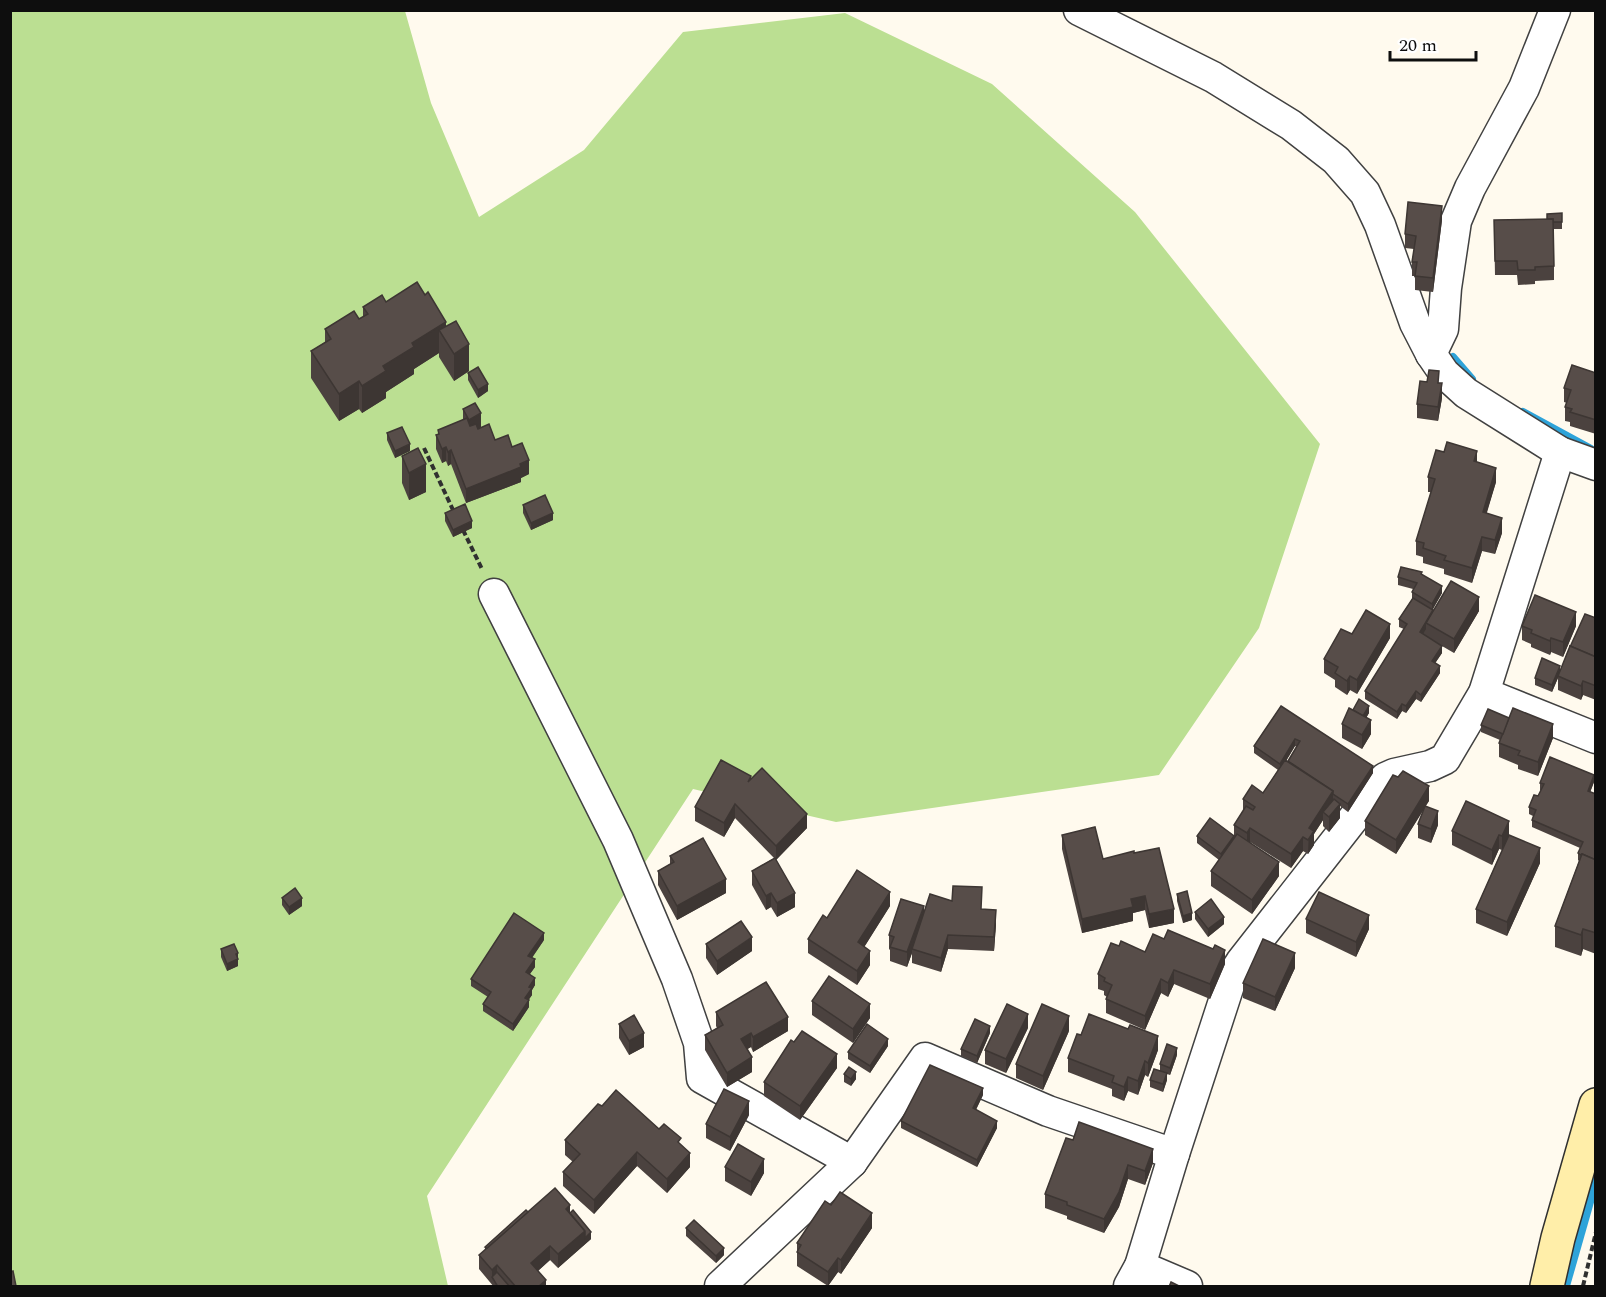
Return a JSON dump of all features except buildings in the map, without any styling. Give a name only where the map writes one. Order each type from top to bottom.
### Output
[{"type":"street","points":[[1079,10],[1214,77],[1291,125],[1336,160],[1365,193],[1380,225],[1415,323],[1444,373],[1466,393],[1560,452],[1596,465]]},
{"type":"street","points":[[1431,354],[1443,329],[1446,288],[1456,221],[1470,188],[1524,88],[1555,10]]},
{"type":"street","points":[[1187,1287],[1135,1276],[1232,976],[1385,778],[1430,766],[1446,759],[1484,693],[1560,452]]},
{"type":"street","points":[[494,594],[618,840],[692,1022],[699,1043],[702,1078],[852,1162]]},
{"type":"street","points":[[1484,693],[1596,738]]},
{"type":"street","points":[[720,1287],[852,1162],[925,1058],[1048,1111],[1174,1154]]},
{"type":"street","points":[[1546,1287],[1596,1106]]},
{"type":"path","points":[[424,448],[468,542]]},
{"type":"path","points":[[1583,1287],[1596,1232]]},
{"type":"green space","points":[[10,11],[405,11],[431,103],[479,217],[584,150],[683,32],[845,13],[992,84],[1135,212],[1320,444],[1259,628],[1159,775],[836,822],[693,789],[427,1196],[448,1286],[11,1286]]},
{"type":"waterway","points":[[1453,357],[1472,379]]},
{"type":"waterway","points":[[1523,412],[1591,449]]},
{"type":"waterway","points":[[1566,1286],[1596,1181]]}]
